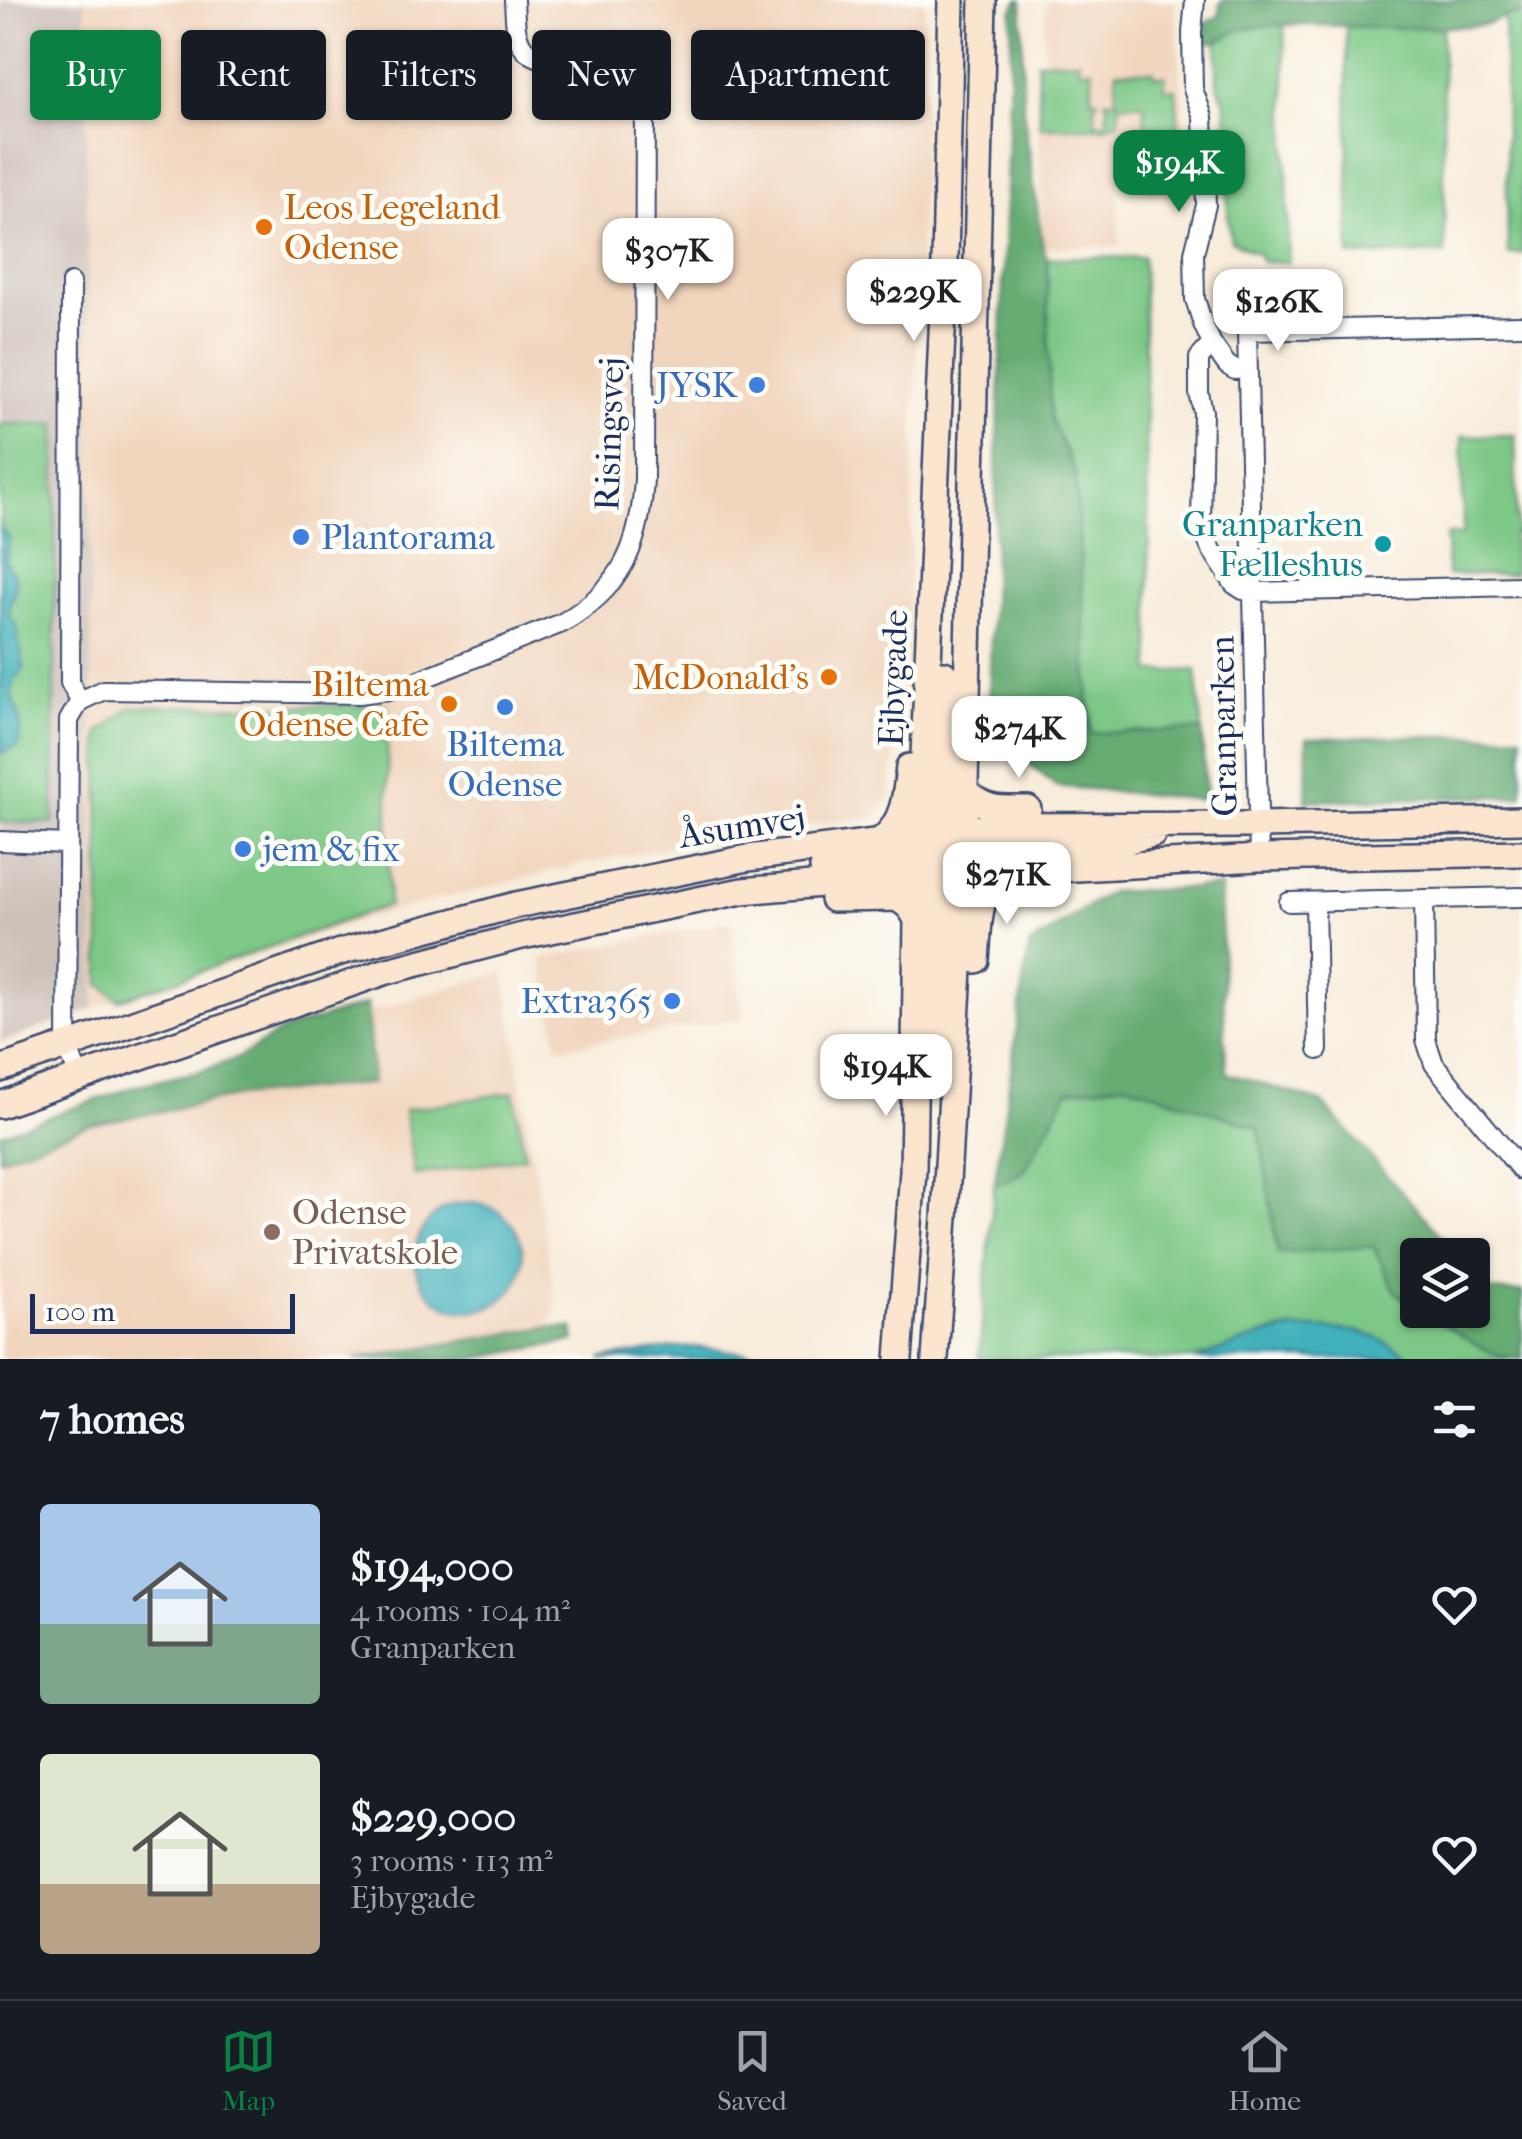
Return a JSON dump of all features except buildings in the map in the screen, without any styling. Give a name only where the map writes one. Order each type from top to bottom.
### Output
[{"type":"street","name":"Risingsvej","points":[[80,701],[104,690],[359,694],[397,688],[562,623],[596,600],[622,568],[642,515],[644,479],[645,82],[638,69],[622,62],[546,60],[526,52],[515,21],[514,0]]},
{"type":"street","name":"Ejbygade","points":[[935,1359],[950,1133],[942,853],[928,689],[951,0]]},
{"type":"street","name":"Ejbygade","points":[[898,1359],[913,1171],[917,920],[964,790],[983,0]]},
{"type":"street","points":[[1195,0],[1193,89],[1203,118],[1206,205],[1194,252],[1195,300],[1202,324],[1227,364],[1235,370],[1247,369]]},
{"type":"street","points":[[71,283],[70,683],[80,701],[69,720],[68,1046],[79,1077]]},
{"type":"street","name":"Granparken","points":[[1259,858],[1247,331],[1522,326]]},
{"type":"street","points":[[1212,344],[1199,358],[1203,412],[1201,524],[1210,547],[1234,584],[1253,592]]},
{"type":"street","points":[[935,515],[944,624],[942,853],[1122,842],[1182,826]]},
{"type":"street","name":"Granparken","points":[[1253,592],[1522,586]]},
{"type":"street","points":[[880,841],[890,834],[902,813],[912,749],[928,689]]},
{"type":"street","points":[[964,790],[990,808],[1095,810],[1182,826],[1522,820]]},
{"type":"street","points":[[0,841],[67,844]]},
{"type":"street","name":"Åsumvej","points":[[0,1069],[340,952],[516,905],[748,858],[880,841],[942,853],[1001,872],[1259,858],[1522,853]]},
{"type":"street","name":"Åsumvej","points":[[0,1105],[384,972],[522,936],[942,853]]},
{"type":"street","points":[[950,1133],[971,1024],[982,902],[988,886],[1001,872]]},
{"type":"street","points":[[742,891],[774,902],[896,898],[905,902],[917,920]]},
{"type":"street","points":[[1289,902],[1522,897]]},
{"type":"street","points":[[1424,899],[1426,1040],[1434,1064],[1522,1171]]},
{"type":"street","points":[[1315,902],[1318,1050]]},
{"type":"shaded area","points":[[0,0],[85,0],[85,30],[30,30],[30,120],[86,120],[95,1008],[0,1043]]},
{"type":"shaded area","points":[[85,0],[925,0],[925,30],[691,30],[691,120],[924,120],[906,678],[890,796],[876,817],[796,826],[593,861],[357,920],[95,1008],[86,120],[161,120],[161,30],[85,30]]},
{"type":"shaded area","points":[[1047,0],[1175,0],[1185,194],[1146,195],[1145,145],[1116,145],[1119,246],[1043,247],[1037,61],[1045,60]]},
{"type":"shaded area","points":[[731,921],[743,1018],[558,1048],[541,958]]},
{"type":"shaded area","name":"Odense Privatskole","points":[[504,972],[556,1305],[548,1327],[354,1359],[0,1359],[0,1159],[374,1010]]},
{"type":"green space","points":[[1022,0],[1023,109],[1047,258],[1050,418],[1075,472],[1091,733],[1202,730],[1206,800],[1056,786],[988,729],[1012,11]]},
{"type":"green space","points":[[1522,0],[1522,15],[1469,26],[1246,28],[1204,44],[1204,24],[1220,15],[1220,3]]},
{"type":"green space","points":[[1504,15],[1522,15],[1522,254],[1508,254]]},
{"type":"green space","points":[[1284,24],[1289,262],[1262,262],[1258,254],[1231,241],[1226,106],[1217,82],[1217,43],[1240,29]]},
{"type":"green space","points":[[1346,27],[1442,27],[1445,253],[1350,256]]},
{"type":"green space","points":[[1079,60],[1079,69],[1092,69],[1092,99],[1098,100],[1095,123],[1107,122],[1105,100],[1116,100],[1116,71],[1154,71],[1154,76],[1165,76],[1165,89],[1176,89],[1182,185],[1146,185],[1144,104],[1119,104],[1119,122],[1107,127],[1040,127],[1037,61]]},
{"type":"green space","points":[[1143,257],[1151,672],[1196,670],[1202,730],[1091,733],[1075,472],[1050,418],[1047,258]]},
{"type":"green space","points":[[0,424],[56,424],[53,823],[0,822]]},
{"type":"green space","points":[[1515,435],[1514,574],[1447,575],[1446,535],[1463,534],[1462,436]]},
{"type":"green space","points":[[387,705],[389,905],[119,1000],[100,984],[99,733],[131,707]]},
{"type":"green space","points":[[1522,735],[1522,796],[1306,801],[1307,738]]},
{"type":"green space","points":[[1220,887],[1226,1073],[1322,1102],[1443,1238],[1400,1238],[1400,1296],[1373,1246],[1278,1254],[1259,1128],[1125,1083],[1068,1091],[1025,1170],[994,1187],[1029,946],[1109,892]]},
{"type":"green space","points":[[367,1004],[373,1083],[239,1096],[86,1126],[0,1159],[0,1134],[139,1085],[202,1071],[238,1058],[281,1031]]},
{"type":"green space","points":[[1125,1083],[1259,1128],[1278,1254],[1373,1246],[1400,1296],[1400,1328],[1452,1328],[1482,1347],[1512,1359],[1416,1359],[1357,1331],[1313,1328],[1270,1333],[1195,1359],[979,1359],[994,1187],[1025,1170],[1068,1090]]},
{"type":"green space","points":[[514,1092],[525,1157],[415,1175],[404,1110]]},
{"type":"green space","points":[[1490,1291],[1522,1292],[1522,1359],[1496,1354],[1450,1328],[1490,1328]]},
{"type":"green space","points":[[548,1327],[573,1328],[575,1341],[471,1359],[354,1359]]},
{"type":"water","points":[[0,527],[9,538],[5,562],[15,576],[16,587],[9,608],[24,669],[15,680],[11,696],[20,721],[17,747],[1,753]]},
{"type":"water","points":[[469,1203],[490,1207],[507,1219],[519,1236],[523,1257],[519,1278],[507,1295],[490,1307],[469,1311],[448,1307],[431,1295],[419,1278],[415,1257],[419,1236],[431,1219],[448,1207]]},
{"type":"water","points":[[1313,1328],[1357,1331],[1416,1359],[1195,1359],[1267,1335]]},
{"type":"water","points":[[696,1347],[799,1359],[600,1359]]},
{"type":"place","name":"Leos Legeland Odense","points":[[264,227]]},
{"type":"place","name":"JYSK","points":[[757,385]]},
{"type":"place","name":"Plantorama","points":[[301,537]]},
{"type":"place","name":"Granparken Fælleshus","points":[[1383,544]]},
{"type":"place","name":"McDonald's","points":[[829,677]]},
{"type":"place","name":"Biltema Odense Cafe","points":[[449,704]]},
{"type":"place","name":"Biltema Odense","points":[[505,707]]},
{"type":"place","name":"jem & fix","points":[[243,849]]},
{"type":"place","name":"Extra365","points":[[672,1001]]},
{"type":"place","name":"Odense Privatskole","points":[[272,1232]]}]
